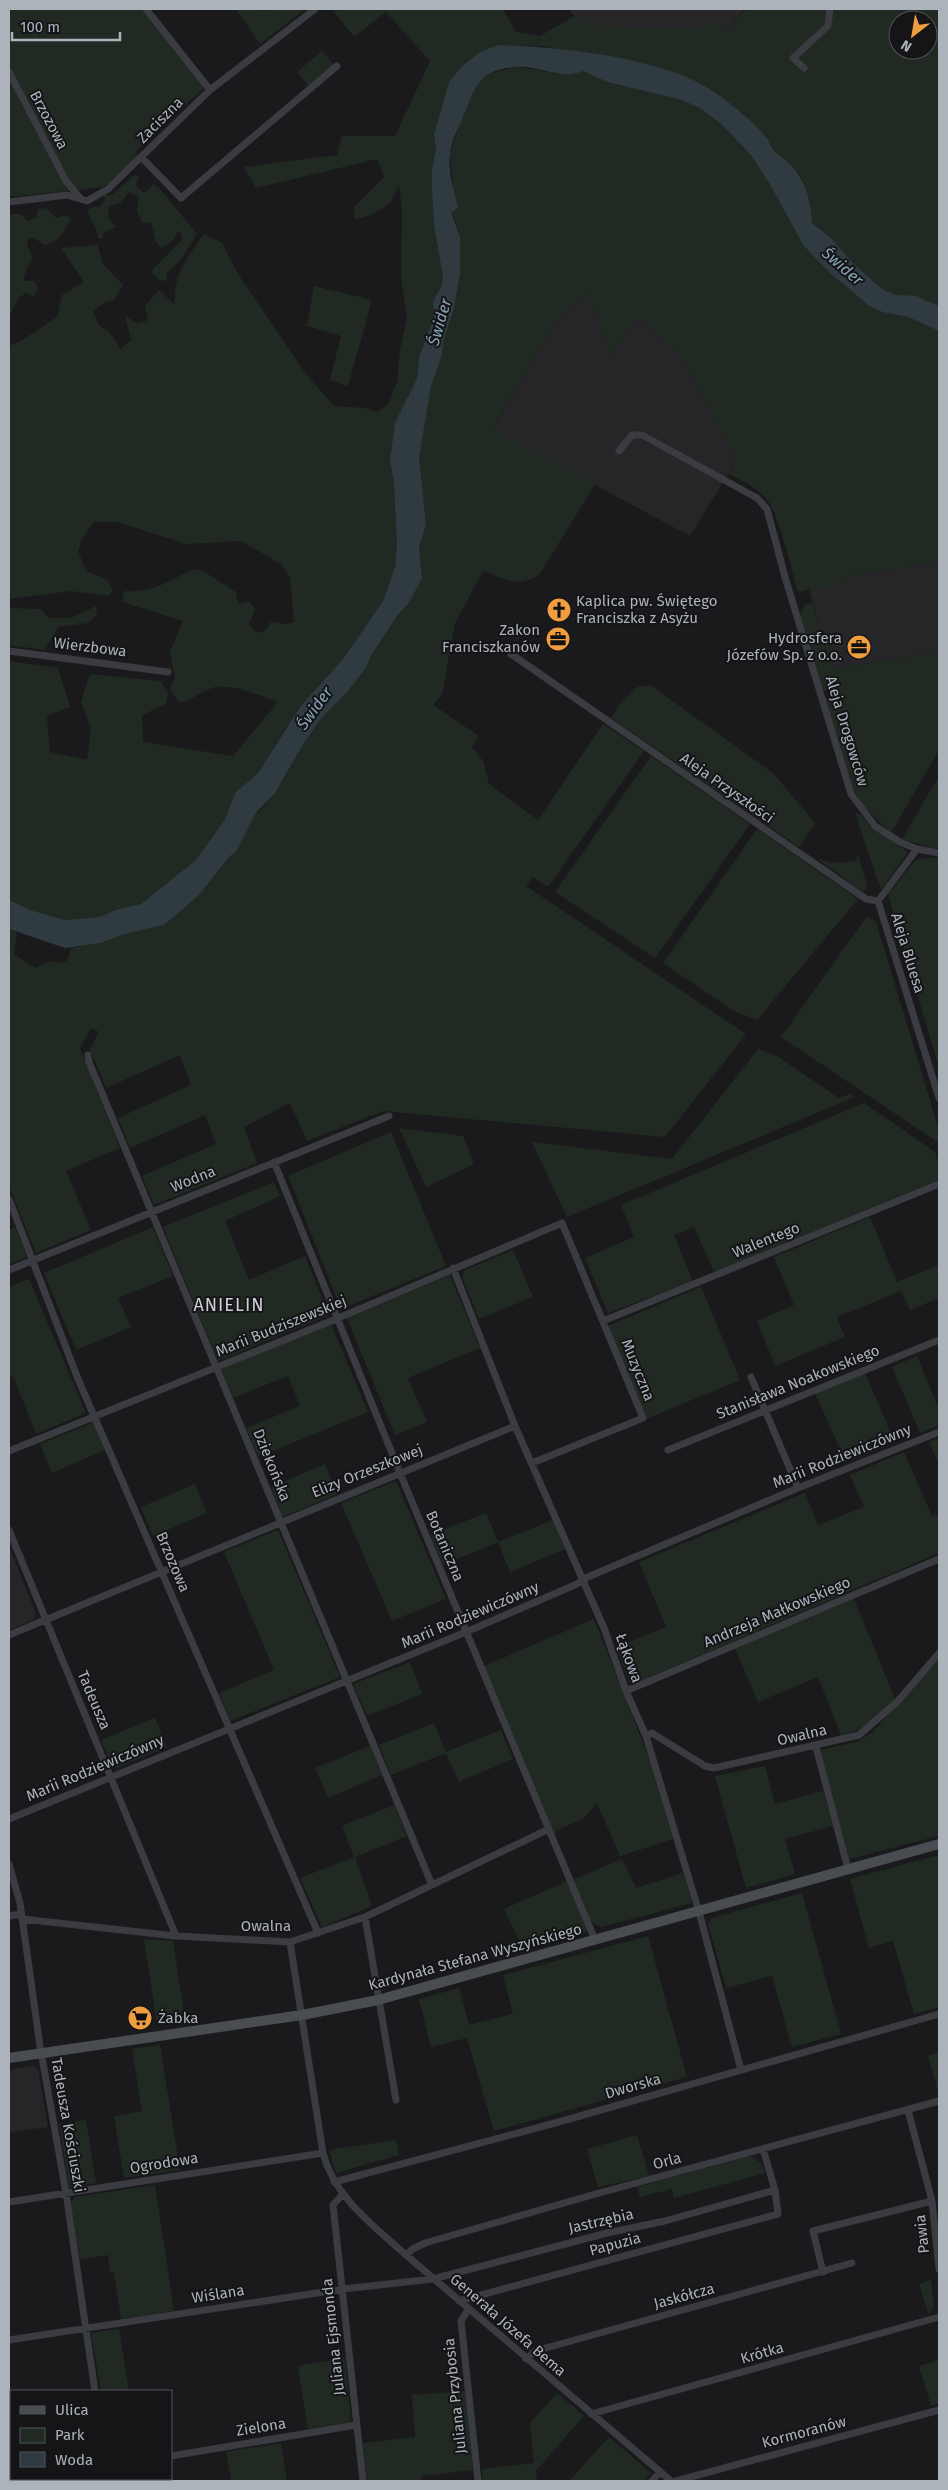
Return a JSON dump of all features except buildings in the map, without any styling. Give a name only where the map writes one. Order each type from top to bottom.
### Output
[{"type":"main road","name":"Kardynała Stefana Wyszyńskiego","points":[[9,2058],[302,2015],[378,2000],[939,1844]]},
{"type":"street","points":[[146,9],[210,90]]},
{"type":"street","name":"Zaciszna","points":[[81,199],[87,201],[108,189],[210,90],[315,9]]},
{"type":"street","points":[[804,68],[793,58],[828,26],[830,9]]},
{"type":"street","points":[[141,158],[181,198],[337,66]]},
{"type":"street","name":"Brzozowa","points":[[9,72],[66,181],[81,199]]},
{"type":"street","name":"Brzozowa","points":[[66,181],[66,195]]},
{"type":"street","points":[[9,202],[66,195],[81,199]]},
{"type":"street","name":"Aleja Drogowców","points":[[619,452],[632,436],[642,435],[757,498],[767,509],[785,577],[851,794],[875,826],[900,842],[917,849],[939,853]]},
{"type":"street","name":"Wierzbowa","points":[[9,651],[168,672]]},
{"type":"street","name":"Aleja Przyszłości","points":[[511,654],[798,854],[866,899],[878,901]]},
{"type":"street","points":[[878,901],[917,849]]},
{"type":"street","name":"Aleja Bluesa","points":[[878,901],[939,1098]]},
{"type":"street","name":"Dziekońska","points":[[88,1055],[89,1062],[432,1885]]},
{"type":"street","name":"Wodna","points":[[9,1270],[389,1116]]},
{"type":"street","name":"Botaniczna","points":[[274,1162],[336,1319],[547,1830],[595,1940]]},
{"type":"street","name":"Walentego","points":[[603,1322],[939,1184]]},
{"type":"street","name":"Brzozowa","points":[[9,1200],[78,1379],[318,1933]]},
{"type":"street","name":"Marii Budziszewskiej","points":[[9,1451],[336,1319],[562,1223]]},
{"type":"street","name":"Muzyczna","points":[[532,1463],[642,1418],[562,1223]]},
{"type":"street","name":"Łąkowa","points":[[453,1268],[515,1426],[604,1628],[626,1691],[646,1736],[699,1912],[742,2070]]},
{"type":"street","name":"Stanisława Noakowskiego","points":[[668,1450],[939,1340]]},
{"type":"street","points":[[751,1377],[798,1488]]},
{"type":"street","name":"Elizy Orzeszkowej","points":[[9,1635],[163,1572],[280,1521],[515,1426]]},
{"type":"street","name":"Marii Rodziewiczówny","points":[[9,1819],[228,1727],[466,1632],[577,1584],[583,1579],[798,1488],[939,1432]]},
{"type":"street","name":"Tadeusza","points":[[9,1530],[176,1936]]},
{"type":"street","name":"Andrzeja Małkowskiego","points":[[626,1691],[939,1560]]},
{"type":"street","name":"Owalna","points":[[646,1736],[652,1733],[705,1766],[714,1768],[816,1747],[859,1735],[897,1702],[939,1653]]},
{"type":"street","points":[[816,1747],[848,1869]]},
{"type":"street","name":"Owalna","points":[[9,1916],[176,1936],[290,1942],[365,1916],[547,1830]]},
{"type":"street","name":"Tadeusza Kościuszki","points":[[9,1864],[17,1889],[22,1917],[41,2053],[66,2192],[95,2390]]},
{"type":"street","points":[[365,1916],[396,2100]]},
{"type":"street","points":[[290,1942],[323,2152],[327,2168],[334,2182]]},
{"type":"street","name":"Dworska","points":[[334,2182],[939,2014]]},
{"type":"street","name":"Orla","points":[[406,2255],[425,2243],[592,2195],[939,2101]]},
{"type":"street","name":"Pawia","points":[[908,2110],[932,2201],[939,2268]]},
{"type":"street","points":[[763,2150],[775,2190]]},
{"type":"street","name":"Ogrodowa","points":[[9,2202],[323,2152]]},
{"type":"street","name":"Generała Józefa Bema","points":[[334,2182],[364,2218],[468,2310],[671,2481]]},
{"type":"street","name":"Papuzia","points":[[459,2301],[778,2214],[775,2190]]},
{"type":"street","name":"Jastrzębia","points":[[432,2278],[607,2233],[665,2221],[775,2190]]},
{"type":"street","name":"Juliana Ejsmonda","points":[[343,2194],[333,2205],[363,2481]]},
{"type":"street","points":[[823,2272],[813,2231],[932,2201]]},
{"type":"street","name":"Jaskółcza","points":[[526,2359],[535,2351],[852,2264]]},
{"type":"street","name":"Wiślana","points":[[9,2340],[343,2289],[432,2278]]},
{"type":"street","name":"Juliana Przybosia","points":[[468,2310],[461,2321],[478,2481]]},
{"type":"street","name":"Krótka","points":[[591,2414],[939,2317]]},
{"type":"street","name":"Kormoranów","points":[[676,2481],[939,2410]]},
{"type":"street","name":"Zielona","points":[[172,2456],[356,2425]]},
{"type":"street","points":[[652,2481],[660,2472]]},
{"type":"shaded area","points":[[569,9],[745,9],[698,59],[586,34]]},
{"type":"shaded area","points":[[589,292],[610,355],[639,317],[681,356],[737,460],[690,536],[492,430],[555,323]]},
{"type":"shaded area","points":[[939,562],[939,652],[831,669],[809,589],[843,583],[849,576]]},
{"type":"shaded area","points":[[9,1546],[36,1614],[33,1620],[9,1630]]},
{"type":"shaded area","points":[[33,2066],[38,2069],[48,2127],[9,2132],[9,2070]]},
{"type":"green space","points":[[9,9],[142,9],[204,88],[136,151],[139,162],[103,187],[9,197]]},
{"type":"green space","points":[[236,9],[261,9],[264,11],[268,9],[305,9],[260,44]]},
{"type":"green space","points":[[332,9],[503,9],[516,32],[540,36],[574,16],[589,25],[689,29],[707,23],[726,30],[746,9],[939,9],[939,306],[926,300],[896,295],[882,289],[853,263],[830,237],[812,223],[806,189],[800,175],[787,160],[775,153],[766,137],[741,114],[702,84],[672,72],[623,60],[543,46],[498,45],[480,52],[461,67],[449,82],[434,134],[436,148],[432,169],[432,192],[434,225],[443,277],[441,287],[433,301],[434,317],[419,357],[417,378],[408,396],[392,444],[391,469],[394,485],[397,544],[395,567],[383,601],[343,659],[318,687],[282,734],[258,773],[247,782],[224,821],[196,860],[141,904],[118,909],[100,917],[65,920],[30,910],[9,900],[9,661],[58,668],[70,707],[47,716],[50,752],[87,760],[91,729],[81,702],[90,674],[161,681],[168,693],[166,704],[142,715],[143,742],[233,756],[278,702],[245,690],[219,687],[212,688],[179,703],[170,689],[175,678],[170,652],[183,621],[122,602],[124,591],[151,589],[192,569],[203,571],[236,592],[238,604],[249,601],[255,610],[249,624],[257,633],[265,631],[271,622],[285,624],[294,622],[290,577],[282,565],[241,541],[186,544],[118,522],[94,522],[82,539],[78,551],[86,571],[107,580],[113,590],[108,596],[71,591],[9,599],[9,346],[21,341],[57,317],[62,295],[84,282],[61,248],[98,245],[102,263],[123,285],[114,300],[105,302],[93,311],[99,326],[108,330],[121,349],[131,340],[125,316],[138,324],[148,320],[145,306],[159,290],[175,305],[176,284],[182,267],[204,234],[222,243],[238,274],[306,374],[334,406],[364,408],[378,412],[389,403],[397,382],[400,350],[407,318],[401,278],[402,210],[399,185],[391,202],[373,214],[355,220],[354,207],[384,177],[377,159],[256,188],[244,167],[337,155],[342,136],[395,136],[430,61],[386,12],[354,37]]},
{"type":"green space","points":[[322,51],[334,65],[309,86],[297,72]]},
{"type":"green space","points":[[516,67],[560,74],[583,71],[607,82],[682,100],[701,109],[721,124],[751,155],[771,186],[803,245],[831,274],[868,305],[882,312],[908,317],[939,331],[939,562],[849,576],[843,583],[798,592],[789,557],[772,507],[759,491],[729,474],[737,460],[681,356],[639,317],[610,355],[589,292],[555,323],[492,429],[595,484],[540,574],[525,581],[512,581],[483,571],[455,623],[442,694],[433,705],[479,736],[472,747],[483,761],[489,784],[538,820],[603,724],[644,751],[548,887],[533,877],[526,886],[746,1034],[665,1137],[383,1111],[307,1141],[290,1103],[244,1127],[257,1163],[154,1205],[142,1176],[216,1144],[205,1115],[130,1148],[118,1118],[191,1085],[180,1055],[106,1088],[90,1049],[99,1032],[91,1028],[80,1048],[120,1148],[66,1171],[91,1230],[36,1253],[9,1186],[9,929],[17,933],[14,954],[35,968],[49,961],[60,963],[67,961],[71,948],[101,943],[125,934],[163,925],[199,895],[230,856],[236,852],[255,814],[263,808],[284,778],[304,743],[320,720],[348,691],[366,668],[371,656],[397,616],[409,603],[422,578],[419,547],[426,525],[418,457],[431,386],[442,355],[443,342],[454,308],[460,274],[460,237],[451,212],[453,188],[450,154],[467,103],[480,80],[491,73]]},
{"type":"green space","points":[[134,175],[139,177],[136,185],[142,192],[146,192],[153,184],[159,188],[197,234],[180,261],[167,273],[166,281],[159,280],[152,273],[153,269],[182,240],[182,233],[177,232],[173,241],[161,248],[156,242],[151,222],[142,223],[137,211],[139,196],[128,193],[120,203],[109,206],[108,218],[116,227],[103,233],[103,238],[98,239],[97,232],[89,215],[88,211],[92,207],[100,207],[105,200],[103,195],[112,195]]},
{"type":"green space","points":[[46,208],[56,218],[66,215],[71,220],[60,236],[49,244],[44,245],[33,237],[28,239],[27,244],[33,259],[27,268],[23,281],[35,281],[38,289],[34,296],[26,293],[18,298],[9,318],[9,214],[20,214],[28,221],[36,218],[38,209]]},
{"type":"green space","points":[[314,286],[372,300],[348,386],[330,380],[341,336],[307,326]]},
{"type":"green space","points":[[812,602],[831,669],[939,652],[939,750],[891,833],[862,804],[854,791],[825,698],[839,694],[836,688],[823,691],[800,614],[805,605]]},
{"type":"green space","points":[[96,606],[97,615],[88,623],[58,627],[45,650],[9,645],[9,608],[41,609],[49,618],[71,618]]},
{"type":"green space","points":[[650,685],[773,773],[815,823],[799,847],[611,718],[618,706],[637,687]]},
{"type":"green space","points":[[651,756],[750,824],[655,958],[555,892]]},
{"type":"green space","points":[[939,776],[939,847],[933,848],[902,839]]},
{"type":"green space","points":[[855,813],[860,814],[869,825],[908,852],[881,890]]},
{"type":"green space","points":[[757,829],[858,899],[757,1020],[734,1011],[663,963]]},
{"type":"green space","points":[[858,854],[867,886],[863,892],[818,859],[832,863],[855,861]]},
{"type":"green space","points":[[924,858],[939,858],[939,1068],[888,894],[915,861]]},
{"type":"green space","points":[[867,916],[876,922],[939,1130],[939,1143],[781,1037]]},
{"type":"green space","points":[[758,1049],[775,1055],[839,1098],[850,1094],[855,1097],[567,1217],[532,1142],[672,1159]]},
{"type":"green space","points":[[864,1103],[935,1152],[939,1166],[939,1180],[714,1272],[694,1227],[674,1235],[693,1281],[608,1313],[585,1258],[634,1237],[621,1205]]},
{"type":"green space","points":[[399,1128],[463,1136],[474,1164],[426,1187]]},
{"type":"green space","points":[[391,1132],[446,1266],[341,1309],[288,1176]]},
{"type":"green space","points":[[274,1182],[280,1196],[225,1221],[249,1280],[305,1256],[329,1315],[218,1361],[163,1227]]},
{"type":"green space","points":[[870,1217],[897,1282],[939,1265],[939,1298],[910,1310],[901,1291],[837,1317],[845,1337],[775,1366],[757,1321],[794,1305],[774,1257]]},
{"type":"green space","points":[[15,1227],[27,1257],[9,1264],[9,1230]]},
{"type":"green space","points":[[153,1227],[173,1276],[118,1298],[131,1327],[76,1350],[44,1273]]},
{"type":"green space","points":[[513,1250],[533,1297],[479,1319],[462,1277],[465,1270]]},
{"type":"green space","points":[[450,1275],[480,1348],[408,1378],[427,1422],[395,1435],[347,1318]]},
{"type":"green space","points":[[29,1279],[86,1413],[36,1434],[13,1376],[9,1377],[9,1287]]},
{"type":"green space","points":[[701,1287],[740,1380],[646,1419],[607,1326]]},
{"type":"green space","points":[[331,1324],[368,1412],[258,1457],[246,1428],[300,1406],[288,1376],[233,1398],[221,1369]]},
{"type":"green space","points":[[917,1356],[939,1410],[939,1425],[920,1433],[892,1367]]},
{"type":"green space","points":[[865,1373],[895,1442],[846,1462],[815,1393]]},
{"type":"green space","points":[[94,1422],[105,1450],[52,1473],[40,1444]]},
{"type":"green space","points":[[939,1438],[939,1465],[929,1442]]},
{"type":"green space","points":[[904,1452],[932,1516],[939,1514],[939,1553],[631,1685],[616,1647],[666,1627],[639,1562],[805,1493],[818,1525],[864,1507],[850,1475]]},
{"type":"green space","points":[[325,1464],[337,1494],[283,1517],[271,1487]]},
{"type":"green space","points":[[396,1481],[446,1599],[392,1621],[341,1503]]},
{"type":"green space","points":[[195,1484],[207,1513],[153,1536],[141,1507]]},
{"type":"green space","points":[[486,1513],[498,1542],[443,1565],[430,1535]]},
{"type":"green space","points":[[553,1520],[565,1549],[510,1572],[498,1542]]},
{"type":"green space","points":[[278,1530],[340,1677],[230,1721],[219,1693],[274,1670],[224,1552]]},
{"type":"green space","points":[[854,1599],[895,1699],[864,1726],[841,1735],[818,1677],[758,1702],[735,1648]]},
{"type":"green space","points":[[594,1619],[650,1761],[673,1839],[620,1856],[597,1803],[584,1818],[556,1831],[554,1838],[484,1666]]},
{"type":"green space","points":[[939,1657],[939,1836],[849,1859],[820,1750],[856,1742],[873,1732]]},
{"type":"green space","points":[[410,1662],[422,1694],[367,1716],[353,1684]]},
{"type":"green space","points":[[155,1718],[167,1747],[116,1768],[112,1766],[101,1740]]},
{"type":"green space","points":[[434,1723],[446,1752],[501,1730],[513,1759],[459,1782],[446,1753],[391,1775],[379,1745]]},
{"type":"green space","points":[[370,1746],[382,1775],[328,1798],[315,1768]]},
{"type":"green space","points":[[765,1766],[775,1804],[823,1791],[833,1826],[785,1839],[795,1874],[746,1888],[715,1776]]},
{"type":"green space","points":[[394,1805],[407,1836],[355,1857],[372,1906],[322,1927],[300,1878],[354,1857],[342,1826]]},
{"type":"green space","points":[[939,1855],[939,2007],[914,2014],[893,1941],[869,1948],[850,1879]]},
{"type":"green space","points":[[622,1859],[636,1888],[683,1873],[692,1903],[601,1927],[591,1922],[572,1880]]},
{"type":"green space","points":[[567,1881],[589,1931],[523,1948],[504,1909]]},
{"type":"green space","points":[[802,1893],[841,2034],[792,2047],[772,1976],[726,1988],[708,1924],[712,1918]]},
{"type":"green space","points":[[648,1936],[687,2077],[494,2131],[467,2038],[431,2047],[419,1999],[459,1988],[469,2025],[513,2014],[503,1975]]},
{"type":"green space","points":[[144,1939],[173,1941],[185,2020],[157,2025]]},
{"type":"green space","points":[[160,2045],[180,2170],[124,2178],[114,2116],[142,2111],[132,2049]]},
{"type":"green space","points":[[939,2052],[939,2095],[928,2056]]},
{"type":"green space","points":[[86,2120],[96,2183],[69,2187],[59,2124]]},
{"type":"green space","points":[[637,2135],[649,2176],[598,2187],[587,2149]]},
{"type":"green space","points":[[396,2140],[399,2155],[336,2173],[329,2150]]},
{"type":"green space","points":[[750,2156],[761,2163],[765,2173],[674,2198],[672,2189],[640,2197],[637,2187]]},
{"type":"green space","points":[[155,2185],[174,2311],[121,2319],[114,2272],[110,2272],[108,2255],[80,2259],[71,2203],[75,2197]]},
{"type":"green space","points":[[931,2280],[934,2307],[929,2315],[919,2284]]},
{"type":"green space","points":[[119,2329],[129,2390],[101,2390],[91,2333]]},
{"type":"green space","points":[[345,2358],[351,2422],[308,2429],[298,2366]]},
{"type":"green space","points":[[939,2360],[939,2404],[931,2406],[919,2366]]},
{"type":"green space","points":[[465,2391],[473,2470],[421,2476],[421,2481],[367,2481],[363,2443],[415,2437],[412,2395]]},
{"type":"green space","points":[[557,2393],[584,2416],[536,2471],[537,2481],[483,2481],[482,2469],[534,2463],[530,2423]]},
{"type":"green space","points":[[609,2437],[651,2473],[644,2481],[569,2481]]},
{"type":"green space","points":[[281,2443],[287,2481],[231,2481],[226,2452]]},
{"type":"green space","points":[[113,2480],[162,2481],[113,2481]]},
{"type":"water","name":"Świder","points":[[498,45],[574,51],[630,60],[681,75],[709,89],[727,101],[753,123],[776,153],[794,168],[806,190],[812,223],[830,237],[853,263],[882,289],[896,295],[916,296],[939,306],[939,331],[908,317],[882,312],[868,305],[831,274],[803,245],[771,186],[751,155],[721,124],[701,109],[682,100],[607,82],[583,71],[575,74],[566,74],[515,67],[502,69],[484,78],[474,92],[454,138],[451,151],[451,175],[458,208],[451,212],[460,237],[460,274],[454,308],[443,342],[442,355],[431,386],[419,457],[426,525],[419,547],[422,578],[409,603],[397,616],[371,656],[366,668],[348,691],[320,720],[304,743],[275,793],[255,814],[236,852],[230,856],[199,895],[164,925],[125,934],[101,943],[65,948],[9,929],[9,900],[30,910],[65,920],[100,917],[118,909],[141,904],[196,860],[224,821],[236,792],[258,773],[300,707],[343,659],[383,601],[395,567],[397,544],[394,485],[390,461],[395,423],[417,378],[419,357],[434,317],[433,301],[441,287],[443,277],[434,225],[432,169],[436,148],[434,134],[449,82],[461,67],[480,52]]},
{"type":"place","name":"Kaplica pw. Świętego Franciszka z Asyżu","points":[[559,610]]},
{"type":"place","name":"Zakon Franciszkanów","points":[[558,639]]},
{"type":"place","name":"Hydrosfera Józefów Sp. z o.o.","points":[[859,647]]},
{"type":"place","name":"Żabka","points":[[140,2018]]},
{"type":"district","name":"ANIELIN","points":[[229,1305]]}]
